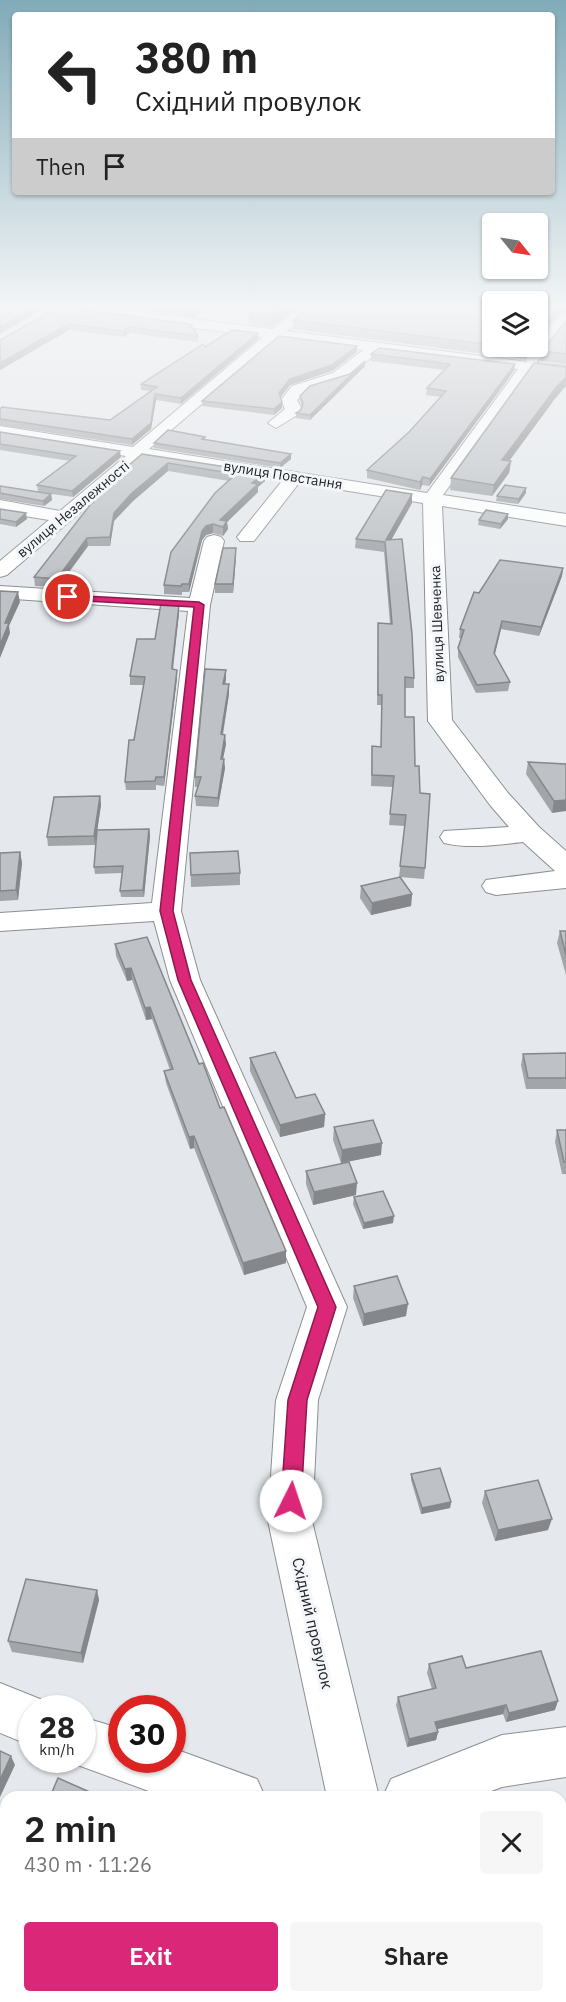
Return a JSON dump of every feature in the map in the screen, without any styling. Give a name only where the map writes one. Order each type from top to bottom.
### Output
[{"type":"street","name":"вулиця Незалежності","points":[[0,571],[133,459],[143,445],[195,401]]},
{"type":"street","points":[[276,423],[292,411],[293,407],[290,401]]},
{"type":"street","points":[[432,498],[502,401]]},
{"type":"street","name":"вулиця Повстання","points":[[0,431],[566,520]]},
{"type":"street","points":[[247,537],[295,476]]},
{"type":"street","name":"вулиця Шевченка","points":[[432,498],[440,721],[499,799],[529,833],[566,866]]},
{"type":"street","points":[[0,506],[65,517]]},
{"type":"street","name":"Східний провулок","points":[[214,540],[199,605],[166,911],[184,980],[327,1307],[297,1400],[290,1521],[352,1791]]},
{"type":"street","points":[[0,592],[199,605]]},
{"type":"street","points":[[454,837],[493,837],[529,833]]},
{"type":"street","points":[[496,886],[566,879]]},
{"type":"street","points":[[0,922],[166,911]]},
{"type":"street","points":[[0,1708],[18,1715]]},
{"type":"street","points":[[424,1791],[502,1761],[566,1752]]},
{"type":"street","points":[[170,1773],[222,1791]]},
{"type":"building","points":[[136,401],[154,401],[151,423],[132,439],[0,419],[0,409],[2,407],[110,420]]},
{"type":"building","points":[[206,401],[282,401],[274,409]]},
{"type":"building","points":[[324,401],[310,415],[296,413],[301,410],[303,403]]},
{"type":"building","points":[[437,401],[487,401],[430,479],[423,477],[420,482],[367,470],[409,432]]},
{"type":"building","points":[[506,401],[546,401],[502,460],[511,461],[494,485],[451,478]]},
{"type":"building","points":[[168,430],[205,437],[202,439],[291,454],[280,463],[154,443]]},
{"type":"building","points":[[0,432],[120,451],[72,491],[37,485],[76,456],[0,444]]},
{"type":"building","points":[[142,454],[265,473],[252,483],[258,484],[220,520],[227,521],[223,527],[213,524],[206,526],[202,531],[189,584],[164,585],[171,552],[215,493],[236,474],[168,463],[132,493],[114,513],[110,537],[87,538],[57,579],[34,577],[90,505],[102,494],[96,493]]},
{"type":"building","points":[[505,485],[526,488],[519,499],[497,496]]},
{"type":"building","points":[[0,486],[51,494],[43,501],[0,493]]},
{"type":"building","points":[[386,490],[412,494],[386,540],[402,539],[414,678],[405,677],[405,717],[414,717],[415,766],[419,766],[420,793],[430,794],[425,868],[400,866],[406,815],[390,814],[394,776],[372,775],[372,746],[381,747],[382,695],[378,695],[378,623],[392,624],[385,542],[356,539]]},
{"type":"building","points":[[0,509],[26,513],[16,522],[0,519]]},
{"type":"building","points":[[486,510],[508,514],[501,524],[479,520]]},
{"type":"building","points":[[223,548],[236,548],[233,584],[215,584]]},
{"type":"building","points":[[500,560],[563,568],[541,627],[502,621],[494,653],[510,682],[477,685],[458,648],[464,630],[460,629],[474,592],[479,593]]},
{"type":"building","points":[[0,591],[18,592],[5,623],[9,623],[0,645]]},
{"type":"building","points":[[161,603],[179,605],[172,666],[172,669],[177,670],[164,777],[156,777],[155,781],[125,782],[129,740],[134,740],[145,677],[130,676],[137,639],[155,639]]},
{"type":"building","points":[[205,669],[226,670],[223,684],[229,684],[221,734],[225,735],[221,759],[224,759],[218,798],[195,796],[201,777],[195,777]]},
{"type":"building","points":[[528,762],[566,764],[566,800],[554,801]]},
{"type":"building","points":[[100,796],[94,836],[47,837],[54,797]]},
{"type":"building","points":[[149,829],[143,890],[120,891],[123,866],[94,867],[97,830]]},
{"type":"building","points":[[238,851],[240,873],[191,875],[190,853]]},
{"type":"building","points":[[20,852],[16,890],[0,891],[0,853]]},
{"type":"building","points":[[400,877],[412,894],[372,903],[361,886]]},
{"type":"building","points":[[560,931],[566,931],[566,955]]},
{"type":"building","points":[[147,937],[199,1064],[203,1063],[220,1108],[224,1107],[286,1251],[243,1263],[194,1136],[189,1137],[164,1071],[173,1069],[150,1007],[145,1008],[131,968],[125,969],[115,944]]},
{"type":"building","points":[[275,1052],[296,1098],[315,1094],[325,1114],[280,1125],[250,1058]]},
{"type":"building","points":[[566,1053],[566,1078],[528,1078],[523,1054]]},
{"type":"building","points":[[373,1120],[382,1143],[342,1150],[334,1127]]},
{"type":"building","points":[[557,1130],[566,1130],[566,1162],[564,1162]]},
{"type":"building","points":[[349,1162],[357,1183],[314,1192],[306,1171]]},
{"type":"building","points":[[383,1191],[394,1216],[364,1223],[354,1197]]},
{"type":"building","points":[[397,1276],[408,1304],[364,1314],[354,1286]]},
{"type":"building","points":[[440,1468],[451,1502],[422,1508],[411,1474]]},
{"type":"building","points":[[538,1480],[552,1519],[498,1530],[485,1491]]},
{"type":"building","points":[[26,1579],[97,1590],[81,1653],[8,1641]]},
{"type":"building","points":[[541,1651],[558,1701],[509,1713],[506,1705],[435,1722],[438,1732],[409,1739],[398,1697],[436,1688],[429,1664],[462,1656],[466,1668]]},
{"type":"building","points":[[0,1751],[11,1756],[0,1780]]},
{"type":"building","points":[[58,1778],[87,1791],[53,1791]]},
{"type":"route","points":[[68,597],[199,605],[166,911],[184,980],[327,1307],[297,1400],[291,1501]]}]
